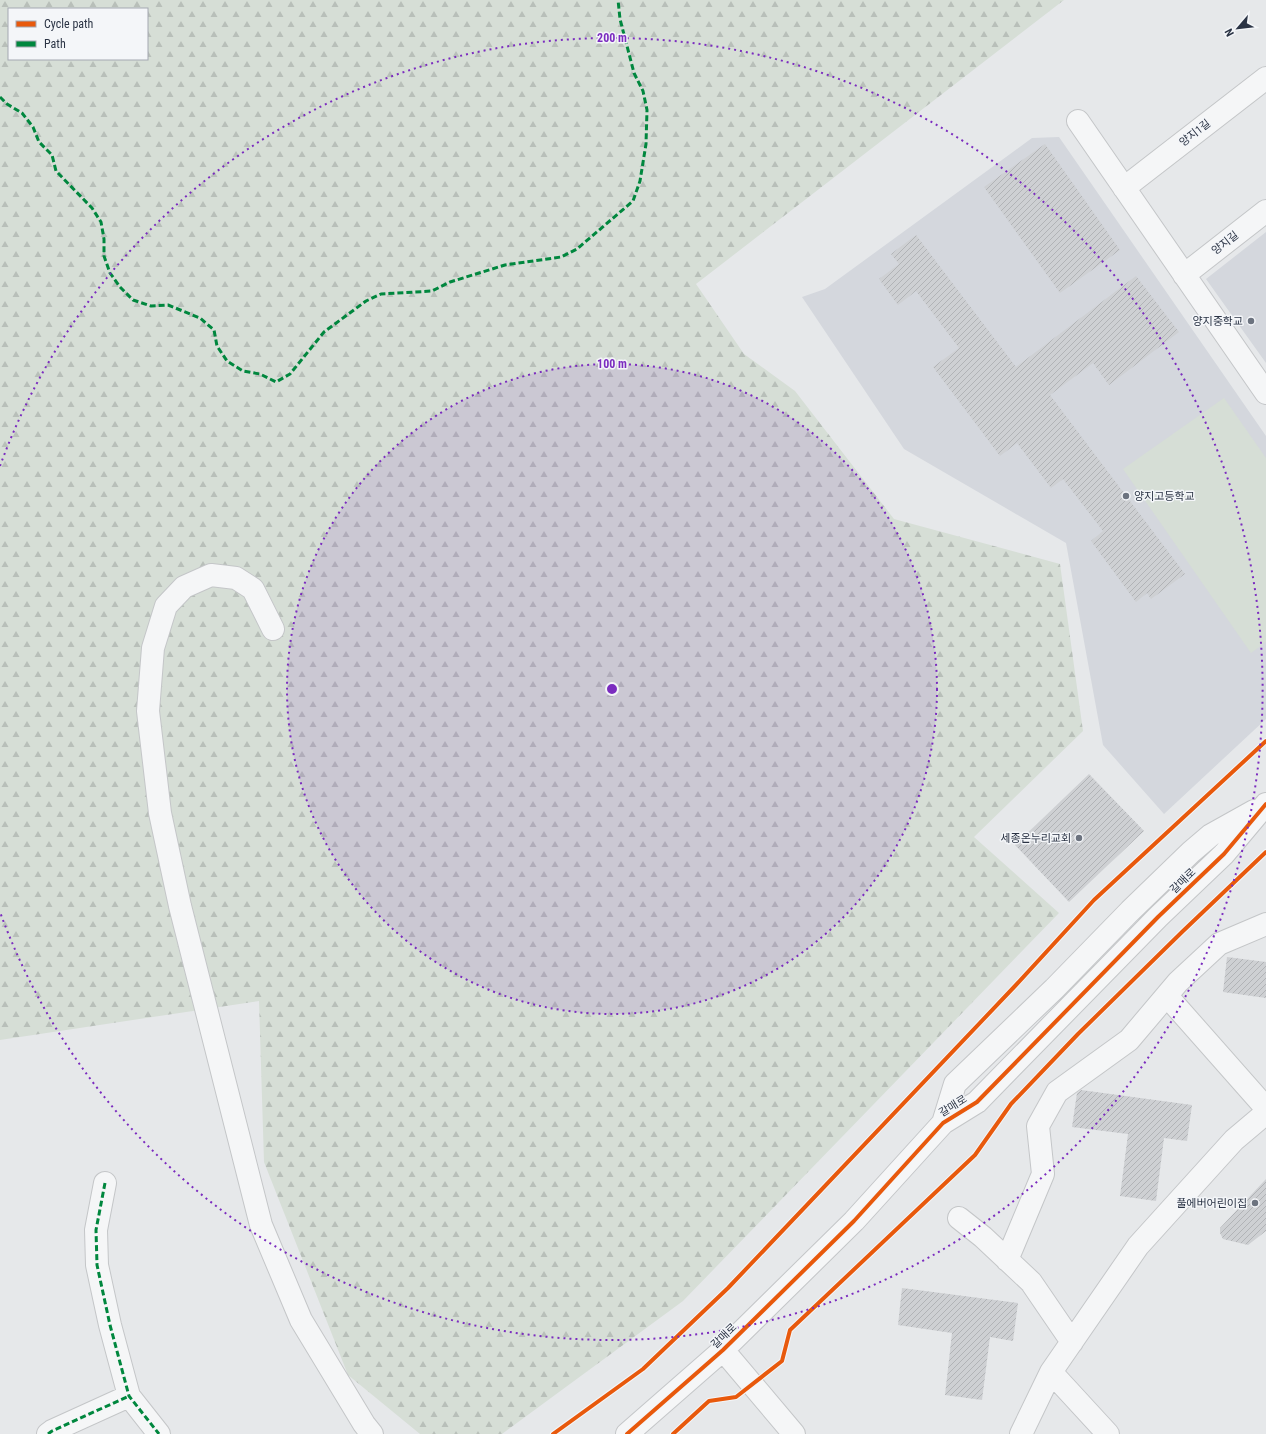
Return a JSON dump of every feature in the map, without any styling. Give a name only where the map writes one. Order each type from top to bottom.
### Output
[{"type":"street","name":"양지1길","points":[[1124,188],[1266,78]]},
{"type":"street","points":[[1078,121],[1266,393]]},
{"type":"street","name":"양지길","points":[[1184,275],[1266,211]]},
{"type":"street","points":[[273,629],[253,589],[236,578],[211,575],[184,587],[166,606],[153,648],[148,711],[160,814],[180,906],[261,1225],[301,1320],[364,1424],[372,1434]]},
{"type":"street","name":"갈매로","points":[[627,1434],[723,1350],[854,1221],[942,1123],[955,1084],[1054,989],[1130,911],[1191,852],[1211,835],[1265,805]]},
{"type":"street","points":[[1007,1260],[1043,1174],[1038,1126],[1057,1092],[1129,1040],[1178,982],[1219,944],[1266,924]]},
{"type":"street","points":[[1167,996],[1266,1108]]},
{"type":"street","points":[[1021,1434],[1051,1372],[1138,1246],[1234,1140],[1266,1113]]},
{"type":"street","points":[[105,1183],[96,1230],[97,1265],[110,1325],[129,1396],[159,1434]]},
{"type":"street","points":[[959,1218],[983,1237],[1031,1282],[1072,1342]]},
{"type":"street","points":[[723,1350],[794,1434]]},
{"type":"street","points":[[1051,1372],[1108,1434]]},
{"type":"street","points":[[48,1434],[129,1396]]},
{"type":"shaded area","name":"양지고등학교","points":[[1059,137],[1266,436],[1266,719],[1164,814],[1103,745],[1066,543],[904,449],[802,297],[825,289],[1032,138]]},
{"type":"shaded area","name":"양지중학교","points":[[1266,232],[1266,363],[1206,279]]},
{"type":"green space","points":[[0,0],[1064,0],[696,284],[744,354],[795,391],[894,519],[1060,564],[1083,731],[974,837],[1059,913],[683,1301],[502,1434],[420,1434],[348,1375],[264,1162],[259,1001],[0,1040]]},
{"type":"green space","points":[[1224,398],[1266,458],[1266,642],[1251,653],[1123,469]]},
{"type":"building","points":[[1045,144],[1120,250],[1060,293],[984,187]]},
{"type":"building","points":[[916,235],[1016,367],[1136,276],[1179,332],[1109,385],[1093,363],[1050,395],[1185,574],[1151,599],[1147,593],[1136,602],[1091,541],[1103,531],[1063,479],[1051,488],[1017,443],[1000,456],[933,367],[959,348],[916,291],[898,305],[879,279],[899,264],[891,254]]},
{"type":"building","name":"세종온누리교회","points":[[1089,774],[1144,831],[1069,902],[1015,845]]},
{"type":"building","points":[[1227,957],[1266,962],[1266,998],[1223,992]]},
{"type":"building","points":[[1081,1090],[1192,1105],[1187,1141],[1164,1138],[1156,1201],[1120,1196],[1128,1134],[1072,1127],[1077,1093]]},
{"type":"building","name":"풀에버어린이집","points":[[1266,1179],[1266,1231],[1248,1245],[1223,1239],[1220,1233],[1220,1228]]},
{"type":"building","points":[[902,1288],[1018,1303],[1013,1341],[990,1337],[982,1400],[945,1395],[952,1333],[898,1325]]},
{"type":"marked path","points":[[0,97],[7,104],[22,113],[33,127],[39,142],[52,155],[56,171],[92,208],[101,222],[104,239],[104,256],[110,273],[120,287],[133,300],[151,306],[168,305],[200,318],[214,330],[217,346],[227,361],[243,371],[260,374],[276,382],[290,374],[324,332],[366,301],[381,294],[432,291],[450,282],[505,265],[561,257],[577,249],[633,201],[640,181],[646,144],[647,110],[643,91],[634,73],[620,19],[618,0]]},
{"type":"marked path","points":[[105,1183],[96,1230],[97,1265],[110,1325],[129,1396],[159,1434]]},
{"type":"marked path","points":[[48,1434],[129,1396]]},
{"type":"cycle path","points":[[553,1434],[643,1369],[728,1288],[1015,986],[1094,900],[1266,741]]},
{"type":"cycle path","points":[[627,1434],[723,1350],[854,1221],[943,1123],[977,1102],[1158,917],[1224,854],[1266,804]]},
{"type":"cycle path","points":[[673,1434],[709,1401],[736,1397],[782,1361],[790,1330],[975,1155],[1011,1104],[1078,1034],[1266,852]]},
{"type":"place","name":"양지중학교","points":[[1251,321]]},
{"type":"place","name":"양지고등학교","points":[[1126,496]]},
{"type":"place","name":"세종온누리교회","points":[[1079,838]]},
{"type":"place","name":"풀에버어린이집","points":[[1255,1203]]}]
